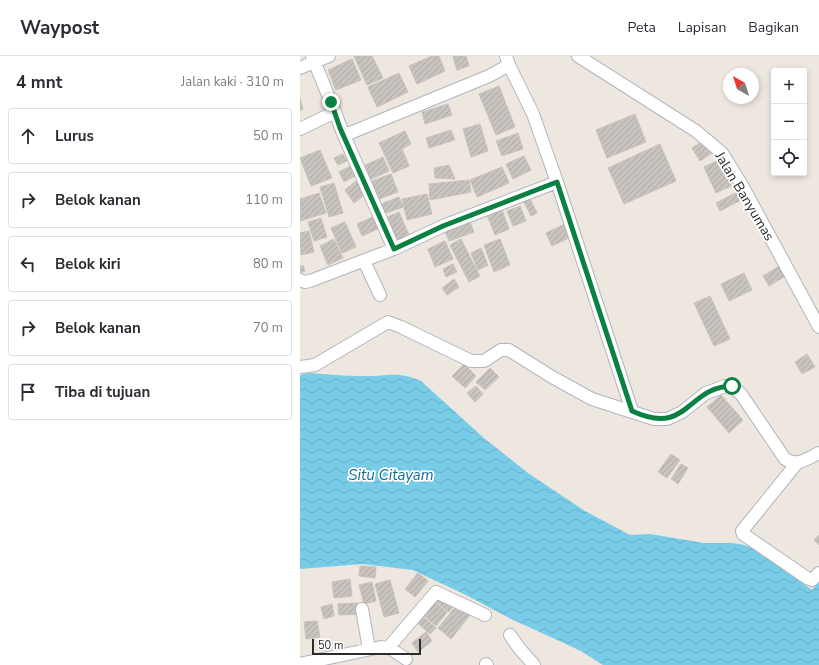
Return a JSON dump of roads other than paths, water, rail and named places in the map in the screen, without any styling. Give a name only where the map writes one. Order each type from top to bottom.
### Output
[{"type":"street","points":[[300,68],[313,59],[329,56]]},
{"type":"street","name":"Jalan Banyumas","points":[[578,56],[696,131],[722,153],[819,327]]},
{"type":"street","points":[[313,59],[342,131],[394,249]]},
{"type":"street","points":[[342,131],[346,133],[350,132],[489,76],[507,60],[532,114],[557,182],[632,411]]},
{"type":"street","points":[[300,129],[335,112]]},
{"type":"street","points":[[300,280],[310,282],[394,249],[443,226],[557,182]]},
{"type":"street","points":[[364,261],[380,295]]},
{"type":"street","points":[[300,367],[315,365],[388,322],[471,361],[484,361],[501,350],[509,350],[552,377],[592,399],[654,419],[667,418],[682,412],[706,393],[732,386],[741,394],[785,459],[792,464],[819,453]]},
{"type":"street","points":[[796,463],[742,531],[743,534],[807,578],[812,580],[819,573]]},
{"type":"street","points":[[388,648],[436,592],[485,614]]},
{"type":"street","points":[[362,609],[369,650]]},
{"type":"street","points":[[510,635],[534,665]]},
{"type":"street","points":[[300,664],[369,650],[388,648],[406,659]]},
{"type":"water","name":"Situ Citayam","points":[[309,373],[355,376],[398,375],[421,381],[485,439],[528,473],[585,511],[630,535],[650,534],[704,543],[732,543],[744,545],[758,550],[812,590],[819,582],[819,665],[603,665],[581,651],[509,618],[468,596],[413,570],[362,564],[300,569],[300,375]]}]
